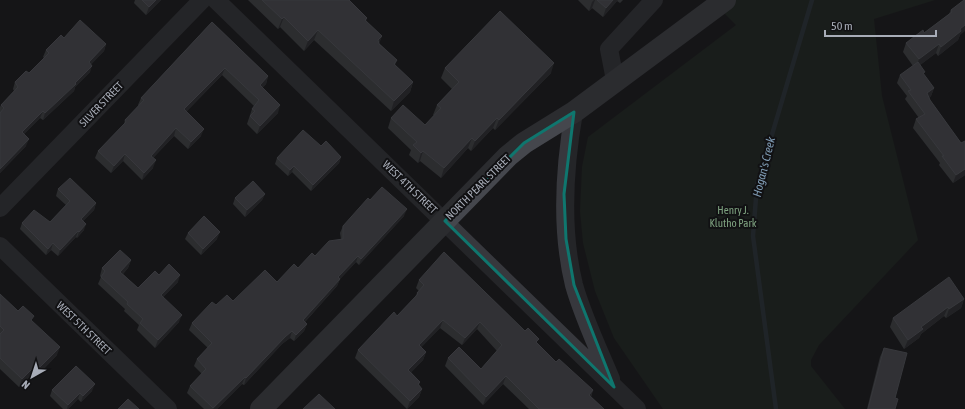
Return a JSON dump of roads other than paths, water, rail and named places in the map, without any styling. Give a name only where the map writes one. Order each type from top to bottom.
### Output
[{"type":"street","name":"SILVER STREET","points":[[0,208],[202,0]]},
{"type":"street","name":"WEST 4TH STREET","points":[[216,0],[637,409]]},
{"type":"street","points":[[615,80],[609,49],[654,0]]},
{"type":"street","name":"NORTH PEARL STREET","points":[[261,409],[508,156],[524,143],[574,112],[615,80],[725,0]]},
{"type":"street","points":[[574,112],[567,152],[564,194],[566,239],[574,285],[614,387]]},
{"type":"street","name":"WEST 5TH STREET","points":[[0,246],[168,409]]},
{"type":"waterway","name":"Hogan's Creek","points":[[776,409],[753,236],[757,185],[812,0]]},
{"type":"park label","name":"Henry J. Klutho Park","points":[[733,216]]}]
